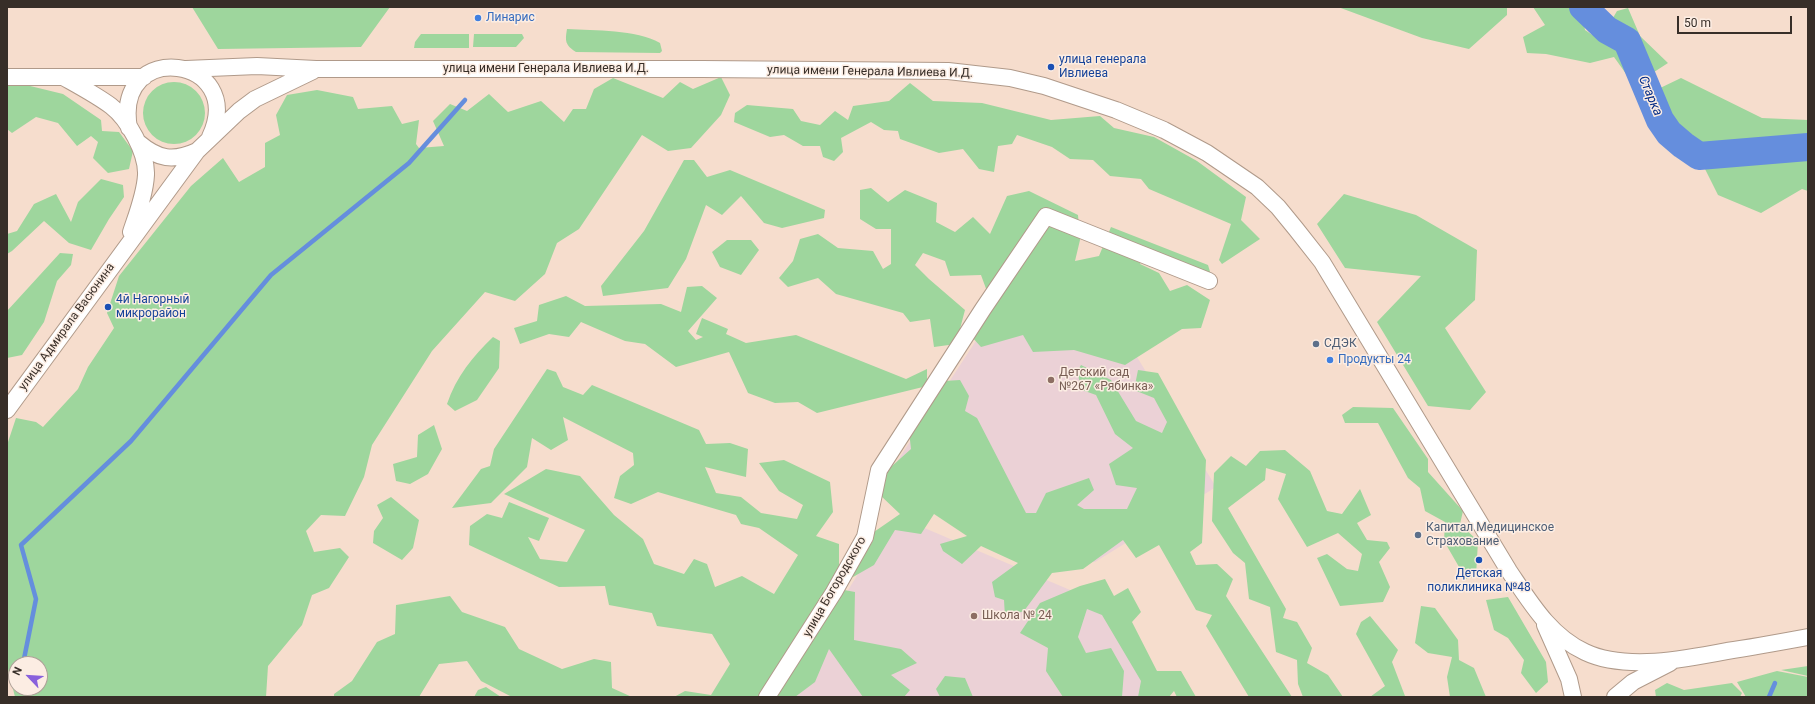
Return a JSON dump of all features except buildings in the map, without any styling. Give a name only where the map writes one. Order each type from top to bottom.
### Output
[{"type":"street","name":"улица имени Генерала Ивлиева И.Д.","points":[[186,69],[257,66],[316,69],[702,69],[948,71],[1010,78],[1044,86],[1116,110],[1164,130],[1207,153],[1257,187],[1278,207],[1322,262],[1509,571],[1540,617],[1568,642],[1586,653],[1608,659],[1624,661],[1673,661],[1808,637]]},
{"type":"street","points":[[129,128],[127,114],[128,100],[134,87],[144,77],[154,71],[164,67],[175,67],[186,69],[201,77],[212,90],[217,107],[216,124],[209,139]]},
{"type":"street","points":[[63,77],[112,107],[139,143],[148,151],[160,156],[172,158],[185,156],[196,151],[239,111],[255,99],[273,88],[316,69]]},
{"type":"street","points":[[7,77],[144,77]]},
{"type":"street","points":[[127,245],[140,204],[146,176],[145,163],[139,143]]},
{"type":"street","name":"улица Адмирала Васюнина","points":[[7,410],[196,151]]},
{"type":"street","name":"улица Богородского","points":[[767,697],[834,592],[865,537],[879,470],[1046,216],[1209,281]]},
{"type":"street","points":[[1540,617],[1558,652],[1569,679],[1572,697]]},
{"type":"street","points":[[1614,697],[1633,682],[1673,661]]},
{"type":"shaded area","name":"Детский сад №267 «Рябинка»","points":[[1019,275],[1089,278],[1216,487],[1095,562],[1073,563],[883,483]]},
{"type":"shaded area","name":"Школа № 24","points":[[908,521],[1110,607],[1164,697],[782,697],[884,532]]},
{"type":"green space","points":[[192,7],[390,7],[361,47],[218,49]]},
{"type":"green space","points":[[1338,7],[1507,7],[1507,15],[1469,49],[1422,38]]},
{"type":"green space","points":[[1533,7],[1570,7],[1583,18],[1585,30],[1600,40],[1617,11],[1628,8],[1640,36],[1668,63],[1634,85],[1614,57],[1590,63],[1546,54],[1527,53],[1523,37],[1545,25]]},
{"type":"green space","points":[[567,29],[639,35],[660,43],[662,51],[660,53],[576,52],[568,45],[566,37]]},
{"type":"green space","points":[[421,34],[469,34],[469,48],[414,48],[415,42]]},
{"type":"green space","points":[[474,34],[522,34],[524,38],[516,47],[473,47]]},
{"type":"green space","points":[[721,77],[730,95],[721,115],[691,148],[668,151],[642,135],[579,229],[557,243],[545,274],[515,301],[485,292],[432,351],[372,445],[364,477],[345,516],[321,515],[306,531],[314,552],[340,548],[349,557],[329,588],[312,595],[302,625],[268,666],[266,697],[15,697],[48,696],[48,656],[8,656],[8,669],[7,665],[7,445],[16,418],[36,422],[43,427],[78,389],[88,367],[114,328],[107,313],[119,276],[191,186],[223,158],[239,182],[265,167],[265,143],[280,135],[276,115],[287,95],[317,90],[353,97],[358,109],[392,106],[402,124],[419,120],[416,144],[419,148],[444,146],[433,121],[450,104],[467,111],[489,94],[508,112],[541,101],[564,122],[573,109],[586,109],[594,89],[613,78],[663,98],[680,82],[693,89]]},
{"type":"green space","points":[[1681,78],[1762,118],[1808,120],[1808,191],[1802,189],[1761,213],[1718,195],[1702,163],[1664,115],[1656,90]]},
{"type":"green space","points":[[174,82],[186,85],[196,91],[202,101],[205,113],[202,125],[196,135],[186,141],[174,144],[162,141],[152,135],[146,125],[143,113],[146,101],[152,91],[162,85]]},
{"type":"green space","points":[[910,83],[933,101],[982,103],[1051,120],[1100,116],[1114,128],[1154,137],[1197,161],[1246,197],[1241,220],[1260,239],[1222,264],[1219,260],[1231,224],[1149,189],[1141,179],[1110,176],[1093,160],[1070,159],[1052,147],[1017,135],[1012,144],[998,146],[994,172],[979,169],[963,149],[939,153],[900,139],[898,131],[884,130],[871,122],[841,138],[843,152],[834,161],[823,157],[820,146],[803,146],[784,135],[770,137],[734,122],[735,113],[747,105],[793,109],[801,121],[820,125],[835,111],[848,120],[853,106],[889,101]]},
{"type":"green space","points":[[7,85],[26,85],[63,94],[101,120],[102,131],[119,132],[133,151],[129,169],[108,173],[93,158],[98,142],[91,136],[77,146],[58,123],[36,117],[12,133],[7,129]]},
{"type":"green space","points":[[684,160],[694,160],[707,177],[730,170],[825,210],[824,218],[782,228],[764,223],[741,196],[722,215],[706,205],[686,259],[668,288],[603,296],[601,286],[644,231]]},
{"type":"green space","points":[[101,179],[123,185],[124,197],[91,250],[69,243],[44,221],[7,254],[7,234],[17,231],[34,204],[56,194],[71,222],[78,202]]},
{"type":"green space","points":[[871,188],[888,202],[905,190],[937,203],[936,222],[955,232],[973,217],[990,234],[1007,196],[1029,191],[1078,215],[1080,240],[1075,261],[1099,256],[1111,227],[1208,265],[1211,275],[1146,253],[1140,264],[1159,273],[1170,291],[1187,285],[1210,300],[1201,328],[1182,329],[1125,365],[1074,350],[1033,352],[1023,335],[981,347],[971,336],[992,305],[981,275],[950,276],[945,261],[923,253],[915,265],[965,310],[956,344],[934,347],[930,319],[910,322],[903,313],[836,294],[818,278],[788,287],[779,278],[793,261],[800,239],[818,234],[838,248],[873,251],[883,269],[891,264],[891,229],[876,229],[860,219],[860,190]]},
{"type":"green space","points":[[1344,194],[1416,215],[1477,250],[1475,300],[1445,328],[1486,392],[1470,410],[1428,406],[1377,322],[1421,276],[1345,268],[1317,224]]},
{"type":"green space","points":[[727,240],[751,240],[759,250],[741,275],[720,267],[712,252]]},
{"type":"green space","points":[[60,253],[73,254],[71,265],[57,281],[44,322],[22,355],[7,358],[7,311]]},
{"type":"green space","points":[[702,286],[717,298],[688,331],[696,340],[703,337],[696,334],[702,318],[728,329],[726,334],[746,343],[796,335],[906,379],[927,369],[927,386],[817,413],[798,402],[775,403],[748,393],[729,352],[676,367],[645,344],[625,341],[581,322],[569,337],[549,334],[520,344],[514,328],[537,321],[539,305],[566,296],[585,306],[661,304],[681,312],[687,287]]},
{"type":"green space","points":[[493,337],[500,341],[499,368],[477,400],[455,411],[447,404],[455,385],[472,359]]},
{"type":"green space","points":[[1081,365],[1111,380],[1136,421],[1162,433],[1167,422],[1154,398],[1134,390],[1138,370],[1158,373],[1206,460],[1202,543],[1190,552],[1196,565],[1217,564],[1233,579],[1226,596],[1292,697],[1249,697],[1206,626],[1212,615],[1196,610],[1159,545],[1136,558],[1123,540],[1083,569],[1052,573],[1024,611],[1005,617],[1004,600],[995,597],[992,582],[1018,563],[981,546],[962,564],[943,551],[940,544],[967,536],[934,514],[921,534],[895,530],[874,565],[853,577],[853,568],[873,541],[871,534],[900,514],[880,495],[883,474],[911,449],[909,431],[944,381],[960,380],[969,396],[965,411],[977,418],[1026,513],[1036,513],[1046,493],[1089,478],[1094,490],[1077,505],[1084,509],[1127,509],[1137,488],[1116,485],[1109,464],[1133,448],[1115,434],[1096,395],[1082,390],[1077,372]]},
{"type":"green space","points":[[547,369],[556,372],[563,387],[583,395],[592,385],[699,430],[706,444],[730,443],[748,449],[746,477],[705,467],[716,493],[741,497],[761,513],[797,519],[803,505],[779,491],[759,463],[784,460],[830,482],[833,512],[816,536],[839,544],[839,570],[759,697],[674,697],[685,691],[711,695],[730,664],[712,634],[657,626],[652,613],[609,605],[605,586],[559,587],[469,545],[470,526],[487,514],[502,518],[509,502],[549,518],[539,541],[528,537],[540,559],[567,562],[585,530],[504,494],[546,469],[580,476],[614,515],[643,539],[654,564],[684,574],[694,559],[707,564],[715,587],[742,576],[774,594],[798,555],[759,528],[741,524],[736,515],[658,492],[631,504],[614,498],[620,476],[634,465],[633,453],[563,417],[568,440],[551,450],[532,438],[527,467],[491,503],[452,508],[481,469],[490,466],[494,449]]},
{"type":"green space","points":[[1353,407],[1393,408],[1428,459],[1428,472],[1463,511],[1460,524],[1478,541],[1476,576],[1466,579],[1444,541],[1445,522],[1425,511],[1420,488],[1408,478],[1378,423],[1345,423],[1342,415]]},
{"type":"green space","points":[[434,425],[442,449],[428,474],[410,484],[396,481],[393,464],[417,457],[418,435]]},
{"type":"green space","points":[[1285,450],[1310,471],[1327,511],[1342,514],[1360,489],[1371,515],[1357,523],[1367,540],[1387,542],[1390,548],[1379,562],[1390,587],[1383,602],[1340,606],[1317,558],[1327,554],[1347,569],[1358,571],[1362,554],[1338,533],[1307,547],[1278,499],[1286,474],[1266,468],[1265,480],[1228,508],[1286,609],[1283,618],[1297,622],[1312,648],[1307,663],[1328,675],[1343,697],[1303,697],[1298,684],[1297,660],[1276,652],[1270,607],[1249,599],[1245,563],[1233,553],[1212,521],[1214,473],[1231,456],[1246,466],[1260,451]]},
{"type":"green space","points":[[391,497],[419,520],[413,548],[402,560],[373,543],[374,531],[383,518],[377,505]]},
{"type":"green space","points":[[1105,579],[1114,596],[1128,588],[1141,612],[1132,622],[1157,671],[1181,671],[1196,697],[1177,697],[1174,691],[1169,697],[1138,697],[1141,681],[1102,615],[1087,609],[1078,637],[1086,653],[1111,648],[1124,671],[1122,697],[1063,697],[1046,671],[1048,648],[1020,633],[1040,603],[1080,586]]},
{"type":"green space","points":[[839,589],[855,592],[854,640],[901,649],[917,663],[891,675],[910,690],[904,697],[863,697],[829,649],[815,682],[795,697],[775,697]]},
{"type":"green space","points":[[450,596],[462,612],[505,627],[519,649],[562,669],[594,659],[611,662],[612,688],[632,697],[512,697],[481,681],[467,661],[439,664],[419,697],[334,697],[334,694],[352,681],[377,642],[395,634],[396,605]]},
{"type":"green space","points":[[1508,597],[1546,662],[1548,682],[1536,693],[1521,673],[1524,660],[1508,638],[1494,630],[1486,600]]},
{"type":"green space","points":[[1421,606],[1435,608],[1458,640],[1459,660],[1474,668],[1486,697],[1450,697],[1447,677],[1452,657],[1428,653],[1415,643]]},
{"type":"green space","points":[[1370,616],[1398,650],[1392,662],[1405,696],[1403,697],[1370,697],[1385,686],[1356,634],[1361,622]]},
{"type":"green space","points":[[1808,666],[1808,676],[1781,670]]},
{"type":"green space","points":[[1777,671],[1808,677],[1808,697],[1746,697],[1737,682]]},
{"type":"green space","points":[[945,676],[965,678],[973,697],[940,697],[936,689]]},
{"type":"green space","points":[[1667,683],[1684,690],[1732,683],[1742,693],[1740,697],[1656,697],[1655,690]]},
{"type":"green space","points":[[486,687],[501,697],[474,697],[478,690]]},
{"type":"waterway","name":"Старка","points":[[1583,7],[1607,30],[1627,41],[1660,120],[1669,133],[1699,156],[1808,147]]},
{"type":"waterway","points":[[25,656],[36,599],[21,545],[131,441],[271,275],[409,163],[465,100]]},
{"type":"waterway","points":[[1769,697],[1775,683]]},
{"type":"place","name":"Линарис","points":[[478,18]]},
{"type":"place","name":"улица генерала Ивлиева","points":[[1051,67]]},
{"type":"place","name":"4й Нагорный микрорайон","points":[[108,307]]},
{"type":"place","name":"СДЭК","points":[[1316,344]]},
{"type":"place","name":"Продукты 24","points":[[1330,360]]},
{"type":"place","name":"Детский сад №267 «Рябинка»","points":[[1051,380]]},
{"type":"place","name":"Капитал Медицинское Страхование","points":[[1418,535]]},
{"type":"place","name":"Детская поликлиника №48","points":[[1479,560]]},
{"type":"place","name":"Школа № 24","points":[[974,616]]}]
